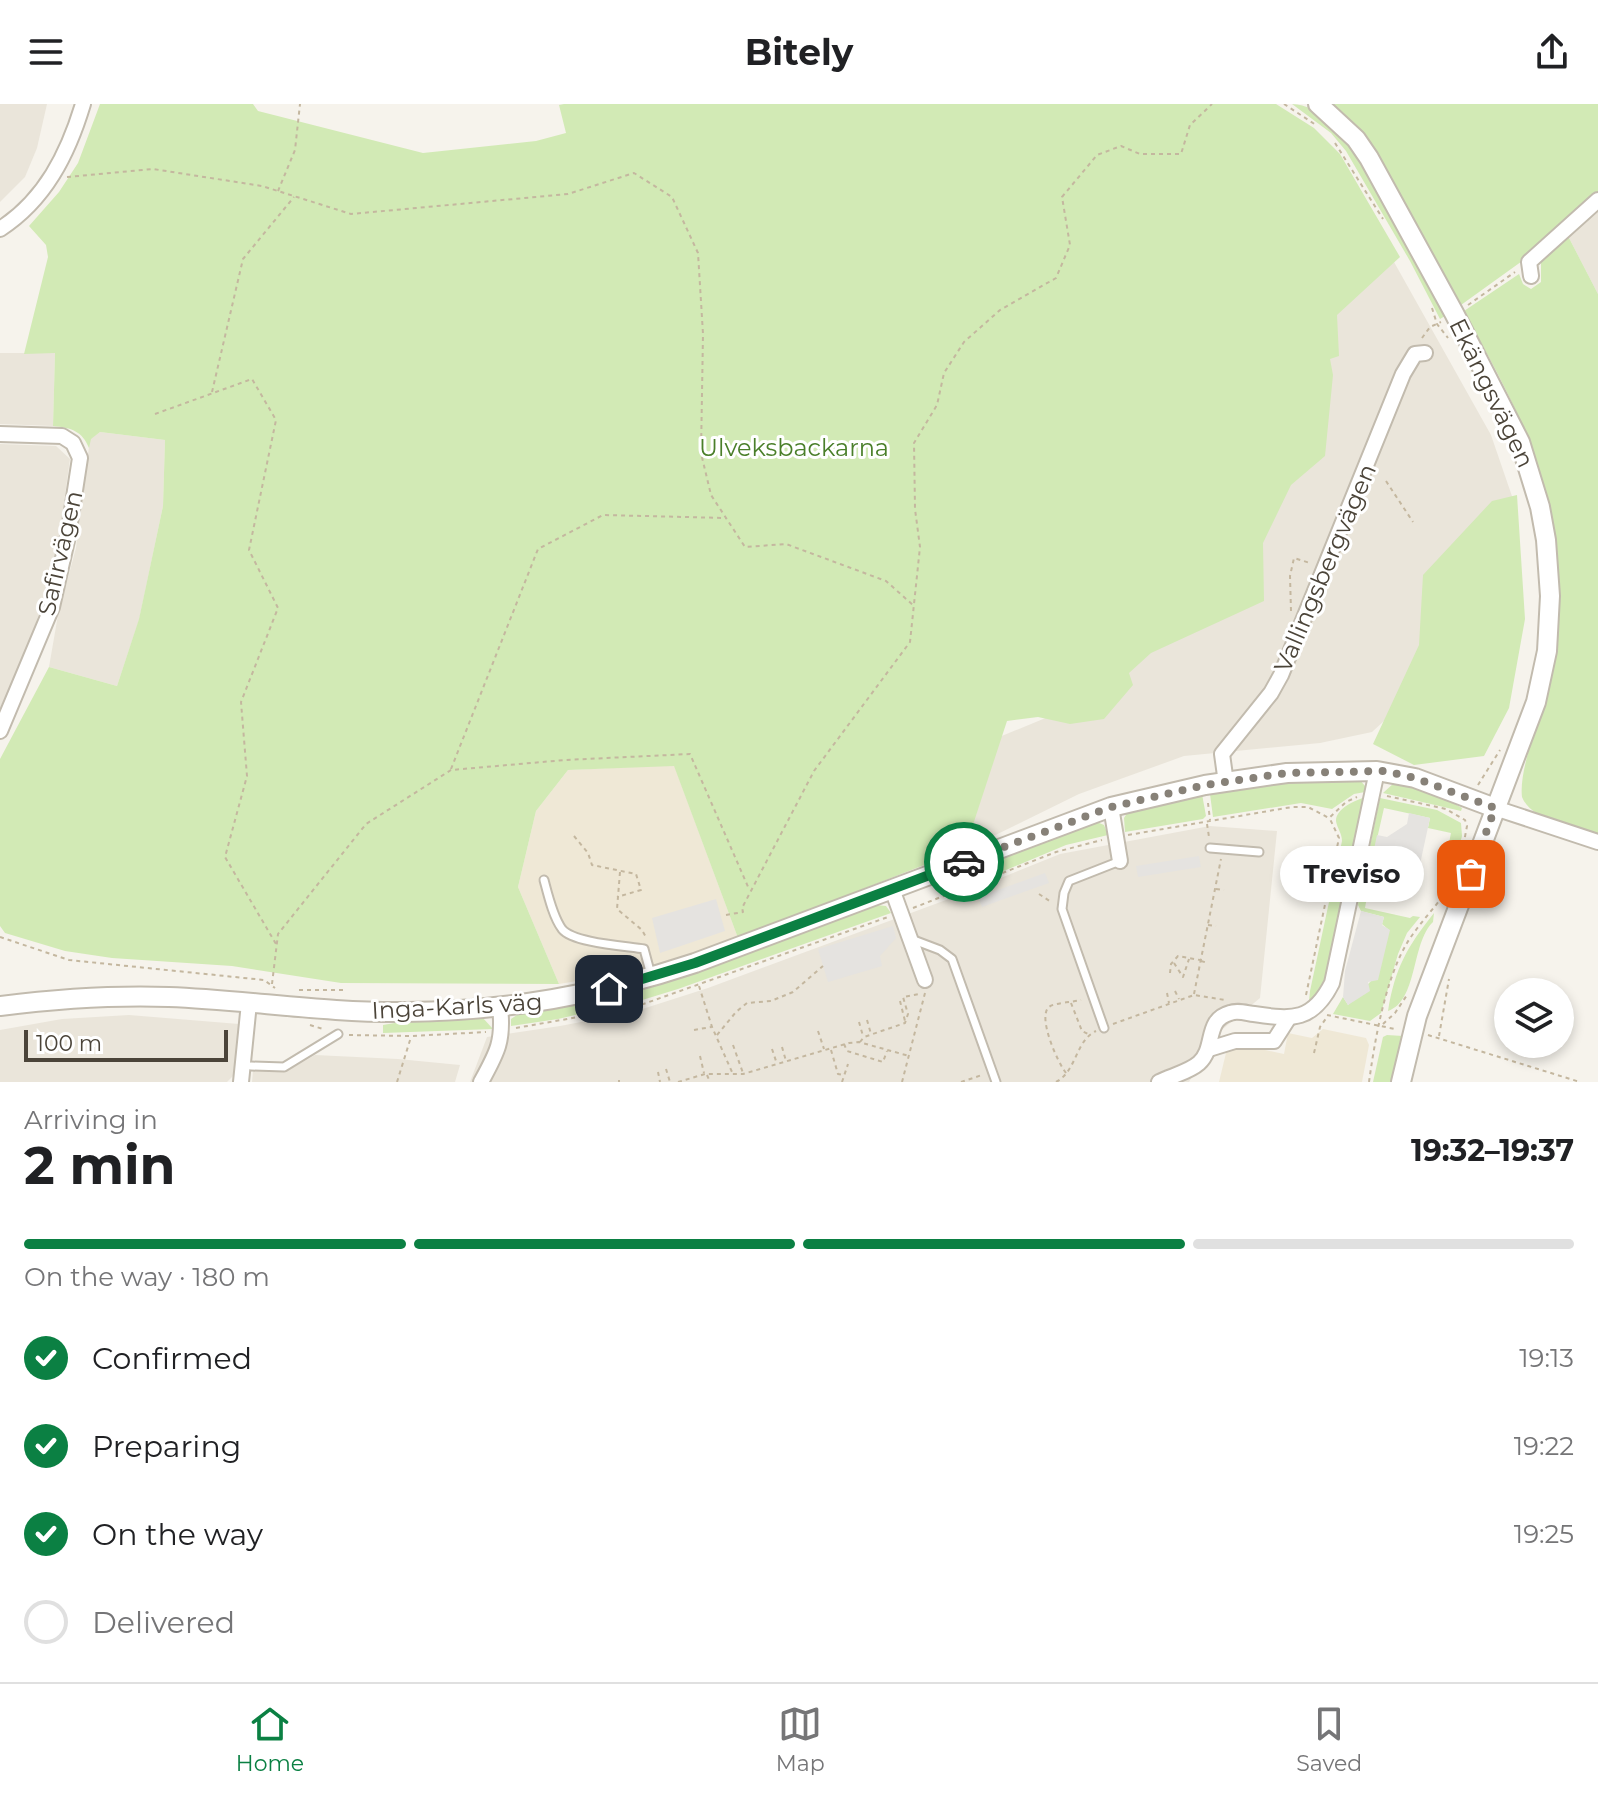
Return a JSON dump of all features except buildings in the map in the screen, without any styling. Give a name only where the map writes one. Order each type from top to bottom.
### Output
[{"type":"street","points":[[0,229],[30,206],[51,179],[73,139],[83,104]]},
{"type":"street","name":"Ekängsvägen","points":[[1318,104],[1356,139],[1384,183],[1507,413],[1524,452],[1540,507],[1550,582],[1547,651],[1528,727],[1417,1016],[1401,1082]]},
{"type":"street","points":[[1530,269],[1598,200]]},
{"type":"street","name":"Vallingsbergvägen","points":[[1226,783],[1222,754],[1271,693],[1281,675],[1403,374],[1420,353]]},
{"type":"street","name":"Safirvägen","points":[[0,434],[62,436],[73,443],[80,458],[68,536],[52,607],[0,731]]},
{"type":"street","points":[[1159,1082],[1198,1063],[1209,1049],[1212,1025],[1221,1016],[1234,1011],[1288,1019],[1314,1010],[1323,1000],[1332,983],[1377,771]]},
{"type":"street","name":"Inga-Karls väg","points":[[0,1006],[126,996],[406,1012],[500,1007],[565,999],[652,977],[1111,807],[1226,783],[1287,773],[1377,771],[1415,778],[1495,808]]},
{"type":"street","points":[[1111,807],[1120,861]]},
{"type":"street","points":[[1495,808],[1598,842]]},
{"type":"street","points":[[892,889],[925,980]]},
{"type":"street","points":[[241,1082],[249,1003]]},
{"type":"street","points":[[481,1082],[498,1052],[503,1031],[500,1007]]},
{"type":"street","points":[[1209,1049],[1235,1041],[1274,1041],[1288,1019]]},
{"type":"lane","points":[[1210,848],[1259,852]]},
{"type":"lane","points":[[1104,1028],[1062,909],[1069,881],[1120,861]]},
{"type":"lane","points":[[544,880],[562,929],[569,934],[647,946],[652,977]]},
{"type":"lane","points":[[911,939],[940,950],[952,959],[996,1082]]},
{"type":"lane","points":[[251,1066],[284,1067],[338,1034]]},
{"type":"path","points":[[278,191],[295,150],[300,104]]},
{"type":"path","points":[[726,915],[743,912],[750,892],[814,771],[910,642],[920,547],[915,509],[914,443],[937,405],[944,373],[964,342],[1000,310],[1056,278],[1070,245],[1062,197],[1097,155],[1121,146],[1140,154],[1181,154],[1190,125],[1212,104]]},
{"type":"path","points":[[1284,104],[1321,129]]},
{"type":"path","points":[[1328,136],[1345,155],[1388,227]]},
{"type":"path","points":[[66,177],[153,169],[262,186],[351,214],[568,194],[634,173],[672,197],[698,253],[703,334],[701,453],[711,495],[745,547],[786,544],[886,581],[914,606]]},
{"type":"path","points":[[212,394],[243,259],[295,196]]},
{"type":"path","points":[[1463,308],[1530,269]]},
{"type":"path","points":[[1432,307],[1437,324],[1452,343]]},
{"type":"path","points":[[1420,353],[1422,337],[1430,327],[1446,318]]},
{"type":"path","points":[[155,414],[252,379],[276,420],[249,550],[278,608],[241,702],[247,776],[225,857],[276,944]]},
{"type":"path","points":[[1386,481],[1413,522]]},
{"type":"path","points":[[451,770],[538,549],[603,515],[726,518]]},
{"type":"path","points":[[1291,611],[1290,576],[1294,558]]},
{"type":"path","points":[[1479,783],[1504,744]]},
{"type":"path","points":[[272,984],[278,934],[366,824],[451,770],[690,754],[750,892]]},
{"type":"path","points":[[1206,793],[1210,848]]},
{"type":"path","points":[[1329,818],[1354,798],[1373,793],[1446,809],[1465,820],[1464,843]]},
{"type":"path","points":[[304,1023],[338,1034],[412,1036],[503,1031],[635,1007],[901,913],[1056,852],[1116,837],[1292,807],[1308,807],[1329,818],[1339,838],[1302,1004]]},
{"type":"path","points":[[1465,820],[1468,813]]},
{"type":"path","points":[[574,836],[588,853],[592,865],[636,874],[641,890],[617,897]]},
{"type":"path","points":[[1194,995],[1223,850]]},
{"type":"path","points":[[620,870],[617,909],[642,930],[647,946]]},
{"type":"path","points":[[1369,1082],[1393,974],[1405,946],[1451,885]]},
{"type":"path","points":[[1215,888],[1224,890]]},
{"type":"path","points":[[1039,894],[1062,909]]},
{"type":"path","points":[[1207,924],[1216,926]]},
{"type":"path","points":[[0,937],[69,960],[264,980],[278,992],[278,1006]]},
{"type":"path","points":[[1170,973],[1178,956],[1208,963]]},
{"type":"path","points":[[1173,961],[1183,977],[1189,958]]},
{"type":"path","points":[[717,1035],[747,1003],[771,1001],[793,992],[823,966]]},
{"type":"path","points":[[1439,1037],[1451,973]]},
{"type":"path","points":[[699,986],[712,1027],[737,1082]]},
{"type":"path","points":[[300,990],[343,990]]},
{"type":"path","points":[[1175,991],[1179,1000]]},
{"type":"path","points":[[902,1082],[925,995],[914,993],[903,997],[908,1014],[905,1023]]},
{"type":"path","points":[[1167,993],[1170,1004]]},
{"type":"path","points":[[1380,1026],[1395,1013],[1408,993]]},
{"type":"path","points":[[1067,1074],[1055,1052],[1045,1015],[1047,1008],[1093,996]]},
{"type":"path","points":[[900,1001],[905,1023]]},
{"type":"path","points":[[1071,1003],[1082,1031],[1089,1035]]},
{"type":"path","points":[[1314,1053],[1320,1027],[1334,1006]]},
{"type":"path","points":[[867,1020],[871,1035]]},
{"type":"path","points":[[859,1022],[864,1037]]},
{"type":"path","points":[[859,1042],[864,1037],[905,1023]]},
{"type":"path","points":[[1380,1026],[1404,1030]]},
{"type":"path","points":[[694,1030],[712,1027]]},
{"type":"path","points":[[818,1031],[824,1051]]},
{"type":"path","points":[[1423,1034],[1580,1082]]},
{"type":"path","points":[[397,1082],[412,1036]]},
{"type":"path","points":[[678,1082],[706,1074],[743,1074],[859,1042],[909,1056]]},
{"type":"path","points":[[844,1044],[847,1051],[883,1062],[887,1050]]},
{"type":"path","points":[[733,1045],[743,1074]]},
{"type":"path","points":[[782,1047],[786,1062]]},
{"type":"path","points":[[772,1049],[777,1065]]},
{"type":"path","points":[[831,1049],[838,1074],[843,1075]]},
{"type":"path","points":[[700,1056],[710,1082]]},
{"type":"path","points":[[842,1082],[848,1064]]},
{"type":"path","points":[[666,1069],[670,1082]]},
{"type":"path","points":[[658,1072],[660,1082]]},
{"type":"shaded area","points":[[0,104],[47,104],[37,148],[25,177],[0,202]]},
{"type":"shaded area","points":[[1598,208],[1598,294],[1568,236]]},
{"type":"shaded area","points":[[1394,262],[1491,435],[1515,505],[1457,654],[1372,732],[1320,743],[1184,756],[1079,794],[971,847],[980,745],[1072,707],[1261,373]]},
{"type":"shaded area","points":[[0,353],[55,353],[53,426],[0,424]]},
{"type":"shaded area","points":[[100,432],[165,440],[163,506],[139,620],[117,686],[49,667],[58,615],[76,548],[90,439]]},
{"type":"shaded area","points":[[0,444],[56,446],[70,459],[49,582],[29,645],[0,708]]},
{"type":"shaded area","points":[[674,765],[738,938],[660,967],[559,984],[518,887],[536,811],[568,770]]},
{"type":"shaded area","points":[[1409,813],[1430,818],[1417,878],[1370,868],[1377,835],[1387,837],[1407,824]]},
{"type":"shaded area","points":[[1210,826],[1277,831],[1260,998],[1218,1033],[1189,1082],[470,1082],[487,1037],[633,1012],[708,988],[946,900],[1060,854]]},
{"type":"shaded area","points":[[1199,856],[1201,867],[1138,877],[1136,866]]},
{"type":"shaded area","points":[[1045,873],[1049,883],[982,907],[978,897]]},
{"type":"shaded area","points":[[716,899],[725,931],[660,953],[652,918]]},
{"type":"shaded area","points":[[1361,911],[1384,917],[1382,925],[1390,930],[1378,980],[1368,982],[1370,991],[1348,1005],[1343,997],[1345,971]]},
{"type":"shaded area","points":[[893,926],[896,938],[880,956],[882,966],[828,982],[818,949]]},
{"type":"shaded area","points":[[129,1015],[239,1024],[235,1074],[227,1082],[0,1082],[0,1030],[62,1019]]},
{"type":"shaded area","points":[[1323,1029],[1366,1038],[1369,1045],[1362,1082],[1219,1082],[1226,1053],[1232,1048],[1242,1045],[1284,1054],[1288,1033],[1312,1038]]},
{"type":"shaded area","points":[[315,1055],[460,1065],[455,1082],[252,1082],[253,1071],[287,1071]]},
{"type":"green space","name":"Ulveksbackarna","points":[[100,104],[253,104],[258,111],[423,153],[536,141],[566,133],[559,105],[564,104],[1276,104],[1314,128],[1340,154],[1400,257],[1337,315],[1339,356],[1330,359],[1333,375],[1325,456],[1291,485],[1263,543],[1264,601],[1151,653],[1129,673],[1133,685],[1104,719],[1070,724],[1038,717],[1007,721],[965,849],[738,938],[674,766],[568,770],[536,811],[518,887],[559,984],[341,983],[232,966],[112,958],[65,951],[5,933],[0,926],[0,759],[49,667],[117,686],[139,619],[163,506],[165,440],[100,432],[91,439],[89,448],[76,431],[53,426],[55,353],[24,354],[48,257],[46,245],[29,226],[59,192],[78,163]]},
{"type":"green space","points":[[1292,104],[1302,105],[1322,116],[1361,159],[1445,316],[1440,319],[1346,151],[1331,133]]},
{"type":"green space","points":[[1332,104],[1598,104],[1598,194],[1546,244],[1461,305],[1363,135]]},
{"type":"green space","points":[[1568,236],[1598,294],[1598,836],[1544,817],[1527,805],[1522,797],[1524,769],[1550,681],[1557,639],[1557,556],[1548,502],[1532,449],[1509,396],[1464,311],[1519,274],[1523,284],[1531,289],[1541,282],[1541,261]]},
{"type":"green space","points":[[1517,495],[1525,619],[1509,708],[1484,756],[1414,765],[1373,744],[1419,645],[1423,575],[1492,501]]},
{"type":"green space","points":[[1313,779],[1359,779],[1365,786],[1365,792],[1354,794],[1332,809],[1301,803],[1213,817],[1210,794]]},
{"type":"green space","points":[[1394,783],[1437,796],[1462,808],[1461,811],[1383,793]]},
{"type":"green space","points":[[1202,794],[1206,816],[1203,819],[1125,832],[1124,818],[1129,810]]},
{"type":"green space","points":[[1366,797],[1331,962],[1324,982],[1311,1003],[1310,991],[1342,841],[1337,816],[1347,805]]},
{"type":"green space","points":[[1380,798],[1437,810],[1461,823],[1462,836],[1450,881],[1452,855],[1447,853],[1451,833],[1428,828],[1430,818],[1384,808],[1374,852],[1369,851]]},
{"type":"green space","points":[[1085,823],[1104,825],[1108,835],[1066,845],[975,883],[973,878],[979,871],[1009,852]]},
{"type":"green space","points":[[1360,890],[1368,891],[1365,908],[1410,918],[1420,917],[1407,933],[1398,954],[1381,1013],[1370,1021],[1333,1014],[1343,997],[1348,1005],[1373,979],[1389,930],[1382,924],[1384,917],[1361,911],[1358,905]]},
{"type":"green space","points":[[876,905],[886,906],[891,913],[639,1001],[636,991]]},
{"type":"green space","points":[[1434,913],[1405,996],[1388,1011],[1394,982],[1404,959]]},
{"type":"green space","points":[[629,993],[631,1002],[511,1026],[511,1019],[520,1013]]},
{"type":"green space","points":[[482,1017],[493,1029],[383,1033],[383,1025],[412,1020]]},
{"type":"green space","points":[[1403,1036],[1393,1082],[1373,1082],[1383,1037]]},
{"type":"way so far","points":[[964,862],[1111,807],[1205,785],[1287,773],[1385,771],[1433,784],[1495,808],[1471,874]]},
{"type":"place","name":"Treviso","points":[[1471,874]]},
{"type":"route","points":[[609,989],[695,963],[964,862]]}]
